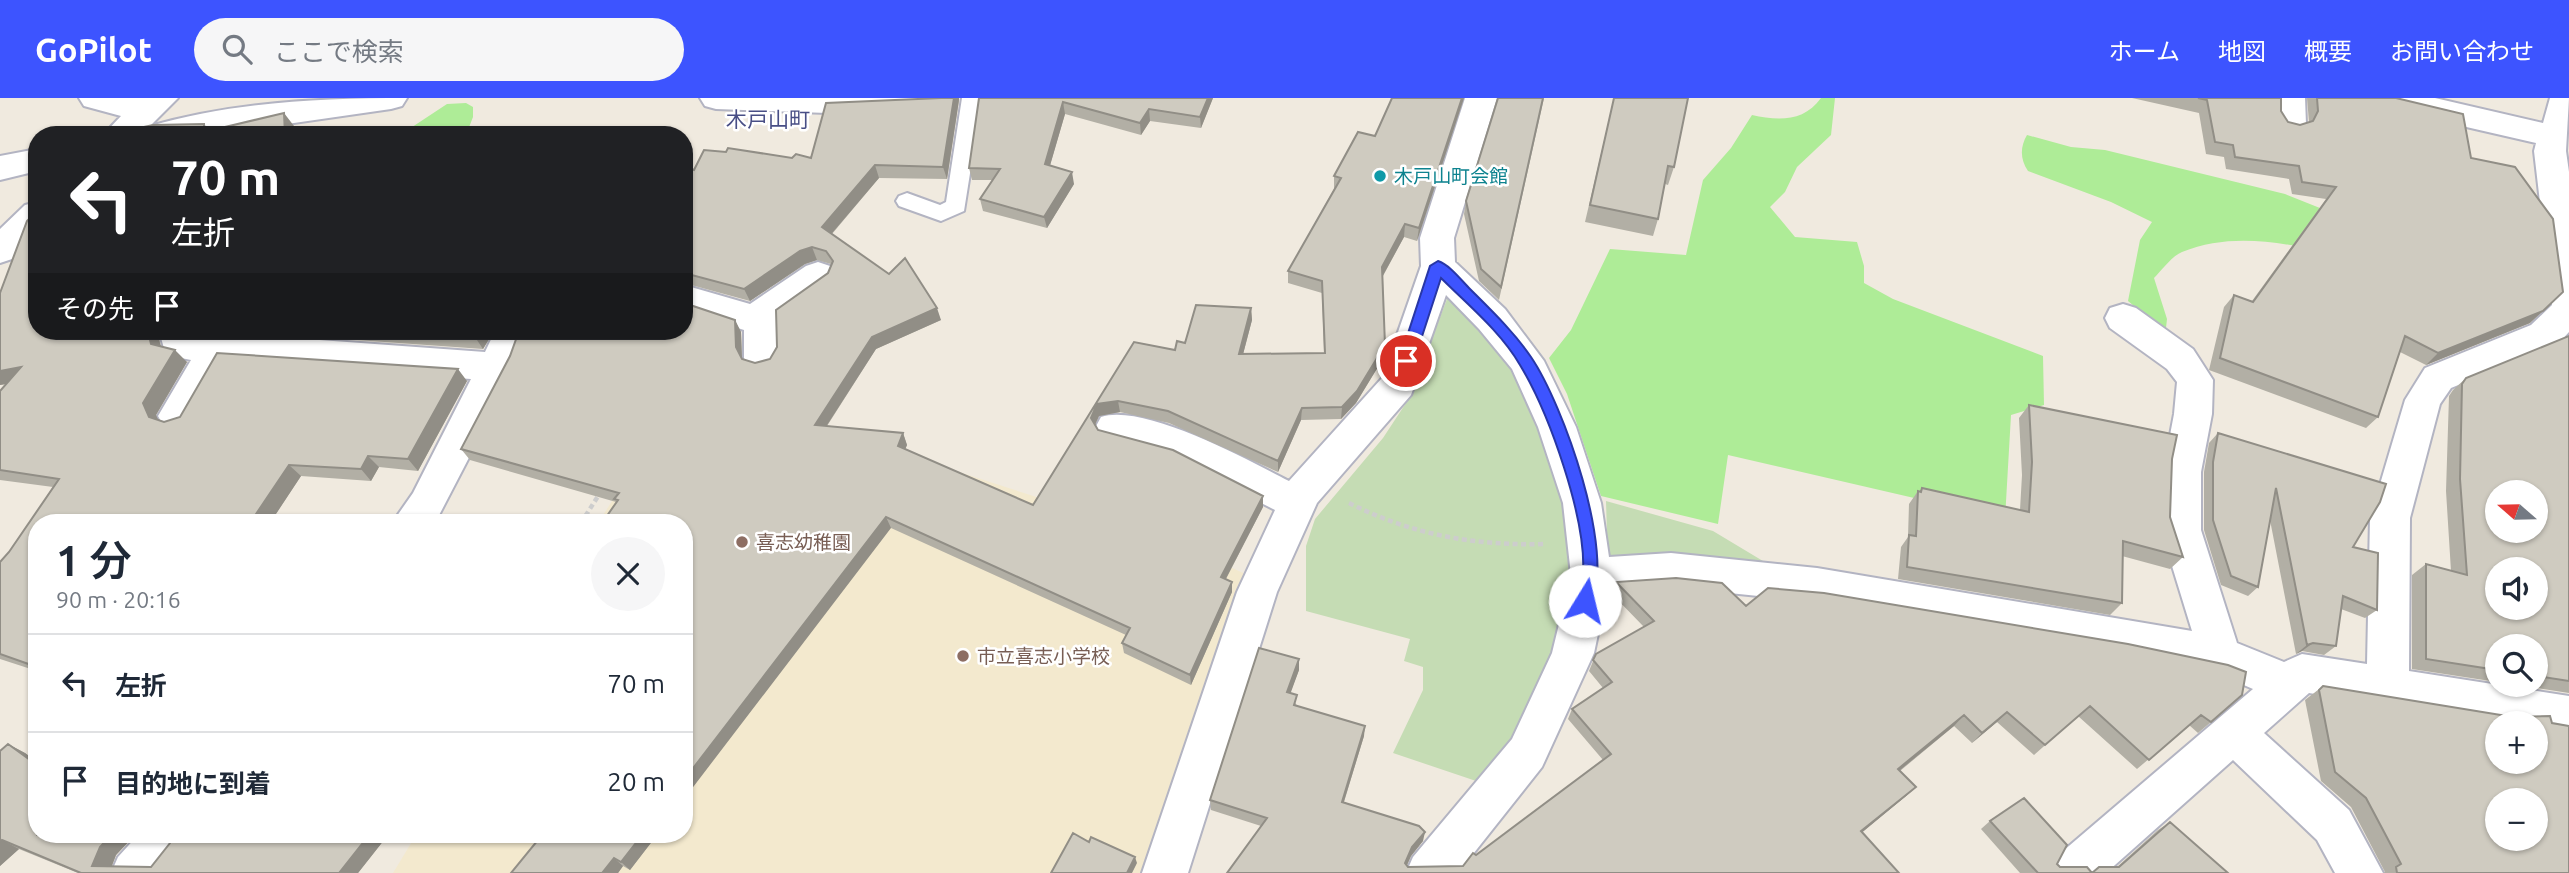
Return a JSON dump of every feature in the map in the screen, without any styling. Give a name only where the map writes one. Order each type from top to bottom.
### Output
[{"type":"street","points":[[95,98],[185,126]]},
{"type":"street","points":[[195,126],[391,98]]},
{"type":"street","points":[[716,98],[822,104],[890,104],[941,98]]},
{"type":"street","points":[[1165,873],[1257,592],[1304,493],[1398,385],[1438,266],[1437,238],[1481,98]]},
{"type":"street","points":[[2388,98],[2563,119],[2550,151],[2569,303]]},
{"type":"street","points":[[135,126],[155,115]]},
{"type":"street","points":[[0,168],[28,162]]},
{"type":"street","points":[[0,250],[28,223]]},
{"type":"street","points":[[1429,873],[1527,754],[1573,653],[1590,558],[1581,503],[1557,427],[1526,361],[1492,319],[1438,266]]},
{"type":"street","points":[[755,319],[818,275]]},
{"type":"street","points":[[693,301],[762,323],[762,358]]},
{"type":"street","points":[[2388,687],[2390,518],[2423,400],[2438,377],[2544,335],[2569,310]]},
{"type":"street","points":[[2123,318],[2180,359],[2195,380],[2193,414],[2182,472],[2181,530],[2220,656]]},
{"type":"street","points":[[178,340],[179,345],[217,348],[348,344],[498,367]]},
{"type":"street","points":[[419,514],[427,504],[498,367],[509,340]]},
{"type":"street","points":[[177,416],[217,348]]},
{"type":"street","points":[[1114,428],[1184,446],[1304,493]]},
{"type":"street","points":[[1590,558],[1671,570],[1817,585],[2117,634],[2220,656],[2289,684]]},
{"type":"street","points":[[2072,873],[2302,673],[2569,716]]},
{"type":"street","points":[[2233,732],[2333,825],[2360,873]]},
{"type":"street","points":[[134,873],[160,843]]},
{"type":"lane","points":[[907,201],[941,213],[956,206],[972,98]]},
{"type":"path","points":[[587,514],[603,489]]},
{"type":"path","points":[[1304,493],[1388,524],[1436,538],[1590,558]]},
{"type":"shaded area","name":"市立喜志小学校","points":[[675,403],[878,446],[1164,538],[1257,579],[1145,873],[393,873],[411,843],[693,843],[693,514],[604,514]]},
{"type":"green space","points":[[1821,98],[1835,98],[1831,135],[1797,167],[1785,192],[1770,207],[1795,237],[1857,242],[1864,266],[1864,283],[1893,299],[2043,356],[2044,405],[2011,415],[2005,519],[1728,455],[1718,524],[1601,496],[1567,394],[1549,358],[1571,330],[1610,249],[1686,255],[1703,180],[1731,148],[1752,115],[1781,119],[1799,116]]},
{"type":"green space","points":[[466,103],[473,107],[470,126],[414,126],[447,104]]},
{"type":"green space","points":[[2027,135],[2071,147],[2105,150],[2285,194],[2340,216],[2339,254],[2260,241],[2221,242],[2182,252],[2154,278],[2167,319],[2166,328],[2157,325],[2128,301],[2140,240],[2152,222],[2111,202],[2028,171],[2022,153]]},
{"type":"green space","points":[[1449,294],[1455,296],[1539,403],[1581,563],[1547,688],[1485,784],[1393,753],[1423,690],[1423,667],[1404,661],[1410,639],[1306,611],[1306,546],[1315,519],[1383,438],[1408,400]]},
{"type":"green space","points":[[1606,501],[1713,531],[1788,576],[1608,566]]},
{"type":"building","points":[[954,98],[943,167],[875,165],[822,227],[889,274],[905,258],[937,308],[872,337],[815,425],[903,433],[898,446],[1033,505],[1134,342],[1175,350],[1177,341],[1185,343],[1196,305],[1251,308],[1239,354],[1325,353],[1322,281],[1288,271],[1341,178],[1334,176],[1358,132],[1375,136],[1392,98],[1462,98],[1419,228],[1405,224],[1382,267],[1385,345],[1357,391],[1342,407],[1302,408],[1278,461],[1168,411],[1118,401],[1097,404],[1091,418],[1098,430],[1173,450],[1263,496],[1221,577],[1232,582],[1190,675],[1122,643],[1130,628],[886,517],[693,768],[693,514],[608,514],[618,500],[614,499],[619,493],[461,449],[516,340],[693,340],[693,306],[735,320],[736,347],[742,359],[755,363],[770,359],[777,347],[776,310],[828,273],[833,261],[826,251],[812,247],[800,251],[744,289],[693,275],[693,170],[704,150],[726,152],[728,148],[792,158],[796,154],[811,158],[826,103]]},
{"type":"building","points":[[979,98],[1208,98],[1200,117],[1149,109],[1140,123],[1063,102],[1045,164],[1072,172],[1044,217],[980,199],[1000,169],[969,168]]},
{"type":"building","points":[[1498,98],[1543,98],[1501,287],[1481,269],[1466,201]]},
{"type":"building","points":[[1614,98],[1688,98],[1674,167],[1668,166],[1658,219],[1590,205]]},
{"type":"building","points":[[2198,98],[2281,98],[2281,111],[2288,122],[2300,125],[2313,121],[2318,111],[2317,98],[2396,98],[2463,114],[2471,158],[2515,167],[2553,219],[2563,292],[2543,311],[2438,353],[2405,336],[2378,417],[2220,358],[2234,295],[2253,302],[2336,187],[2302,182],[2299,166],[2235,157],[2233,145],[2215,142],[2207,100]]},
{"type":"building","points":[[284,113],[285,126],[229,126]]},
{"type":"building","points":[[153,125],[204,126],[148,126]]},
{"type":"building","points":[[27,221],[28,340],[150,340],[151,344],[175,350],[143,403],[149,417],[164,422],[180,417],[217,353],[458,369],[408,459],[368,456],[361,469],[289,465],[256,514],[35,514],[59,479],[0,470],[0,391],[21,367],[0,371],[0,293]]},
{"type":"building","points":[[2569,336],[2569,681],[2548,678],[2548,634],[2485,634],[2485,668],[2426,659],[2426,564],[2467,575],[2460,479],[2462,384],[2466,378]]},
{"type":"building","points":[[2029,405],[2177,435],[2172,459],[2170,517],[2183,557],[2123,541],[2122,603],[1907,567],[1909,535],[1916,536],[1918,491],[1921,492],[1922,488],[2029,512],[2032,462]]},
{"type":"building","points":[[2218,433],[2386,484],[2380,502],[2353,547],[2378,553],[2377,610],[2343,596],[2336,646],[2313,643],[2307,645],[2276,488],[2258,587],[2231,576],[2213,520],[2213,462]]},
{"type":"building","points":[[28,524],[28,664],[0,654],[0,562]]},
{"type":"building","points":[[1676,578],[1722,583],[1746,606],[1768,588],[1824,593],[2128,644],[2228,665],[2246,672],[2242,695],[2211,722],[2201,715],[2149,760],[2090,706],[2045,745],[2007,712],[1982,733],[1964,715],[1898,769],[1916,787],[1861,831],[1899,873],[1227,873],[1267,818],[1210,800],[1259,648],[1299,659],[1287,692],[1297,695],[1294,705],[1365,726],[1342,802],[1419,826],[1425,832],[1412,847],[1405,863],[1408,867],[1463,866],[1473,853],[1476,855],[1611,754],[1572,709],[1612,682],[1593,660],[1596,654],[1654,621],[1616,582]]},
{"type":"building","points":[[2323,686],[2485,712],[2485,774],[2548,774],[2550,716],[2552,723],[2569,726],[2569,873],[2397,873],[2396,867],[2401,864],[2366,798],[2335,772],[2319,690]]},
{"type":"building","points":[[8,744],[28,758],[28,843],[104,843],[92,866],[151,867],[170,843],[363,843],[339,873],[81,873],[2,840],[0,842],[0,751]]},
{"type":"building","points":[[2024,798],[2067,845],[2057,864],[2060,867],[2087,867],[2092,873],[2038,873],[1990,821]]},
{"type":"building","points":[[2170,822],[2228,873],[2092,873],[2099,867],[2119,867]]},
{"type":"building","points":[[1073,833],[1089,842],[1091,837],[1135,857],[1127,873],[1051,873]]},
{"type":"building","points":[[535,843],[636,843],[621,862],[614,858],[602,873],[511,873]]},
{"type":"place","name":"木戸山町会館","points":[[1380,176]]},
{"type":"place","name":"喜志幼稚園","points":[[742,542]]},
{"type":"place","name":"市立喜志小学校","points":[[963,656]]},
{"type":"district","name":"木戸山町","points":[[768,120]]},
{"type":"route","points":[[1406,361],[1438,266],[1492,319],[1526,361],[1557,427],[1581,503],[1588,542],[1591,575],[1585,601]]}]
